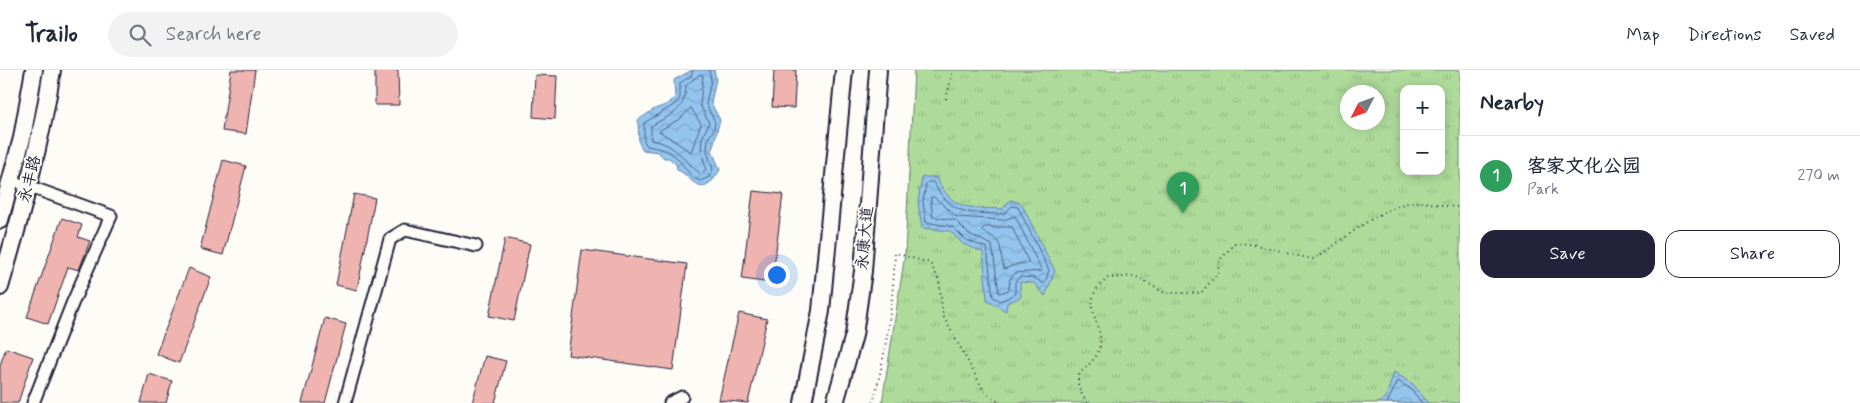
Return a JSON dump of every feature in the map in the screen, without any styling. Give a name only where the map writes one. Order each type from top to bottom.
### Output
[{"type":"main road","name":"永丰路","points":[[0,220],[2,203],[12,178],[22,138],[34,70]]},
{"type":"main road","name":"永丰路","points":[[0,287],[29,188],[45,120],[52,70]]},
{"type":"main road","points":[[802,398],[821,311],[844,70]]},
{"type":"main road","name":"永康大道","points":[[835,403],[854,336],[863,272],[878,70]]},
{"type":"street","points":[[12,178],[29,188],[111,216],[72,304],[33,403]]},
{"type":"street","points":[[2,203],[23,210]]},
{"type":"street","points":[[345,403],[390,239],[405,230],[476,246]]},
{"type":"street","points":[[670,403],[682,397]]},
{"type":"path","points":[[946,99],[953,70]]},
{"type":"path","points":[[1087,403],[1078,389],[1079,373],[1092,360],[1100,347],[1099,330],[1093,310],[1094,292],[1108,278],[1135,276],[1165,293],[1201,293],[1218,273],[1219,261],[1235,243],[1252,243],[1291,255],[1314,259],[1396,205],[1417,202],[1444,207],[1460,207]]},
{"type":"path","points":[[873,403],[882,366],[893,296],[895,253],[930,263],[939,280],[944,316],[984,391],[1000,403]]},
{"type":"green space","points":[[914,70],[1460,70],[1460,403],[882,403],[905,254]]},
{"type":"water","points":[[692,70],[714,70],[716,79],[711,103],[720,120],[712,150],[720,170],[713,180],[705,186],[696,184],[677,170],[676,164],[669,158],[664,158],[658,152],[643,150],[639,143],[638,120],[672,100],[675,97],[674,80]]},
{"type":"water","points":[[922,177],[936,177],[949,196],[963,205],[1003,209],[1010,200],[1021,203],[1055,271],[1045,296],[1034,283],[1020,282],[1021,297],[1007,303],[1006,311],[987,300],[983,252],[963,244],[950,231],[922,228],[918,202]]},
{"type":"water","points":[[1394,372],[1414,385],[1428,403],[1379,403],[1386,397]]},
{"type":"building","points":[[231,70],[255,70],[246,134],[222,131]]},
{"type":"building","points":[[375,70],[398,70],[399,105],[375,105]]},
{"type":"building","points":[[774,70],[796,70],[794,108],[772,107]]},
{"type":"building","points":[[535,75],[557,76],[555,119],[533,117]]},
{"type":"building","points":[[223,160],[246,166],[223,255],[200,249]]},
{"type":"building","points":[[753,191],[783,194],[772,283],[742,279]]},
{"type":"building","points":[[354,194],[375,198],[357,290],[336,285]]},
{"type":"building","points":[[62,218],[82,225],[78,237],[90,241],[79,270],[68,267],[48,324],[27,317]]},
{"type":"building","points":[[505,238],[530,244],[514,321],[489,316]]},
{"type":"building","points":[[582,250],[687,264],[673,370],[568,355]]},
{"type":"building","points":[[189,268],[211,277],[179,363],[156,354]]},
{"type":"building","points":[[739,313],[767,319],[748,403],[719,400]]},
{"type":"building","points":[[325,318],[346,324],[325,403],[302,403]]},
{"type":"building","points":[[6,348],[33,357],[18,403],[0,403],[0,365]]},
{"type":"building","points":[[485,356],[506,361],[495,403],[472,403]]},
{"type":"building","points":[[149,374],[172,381],[166,403],[141,403]]},
{"type":"place","name":"客家文化公园","points":[[1183,213]]}]
